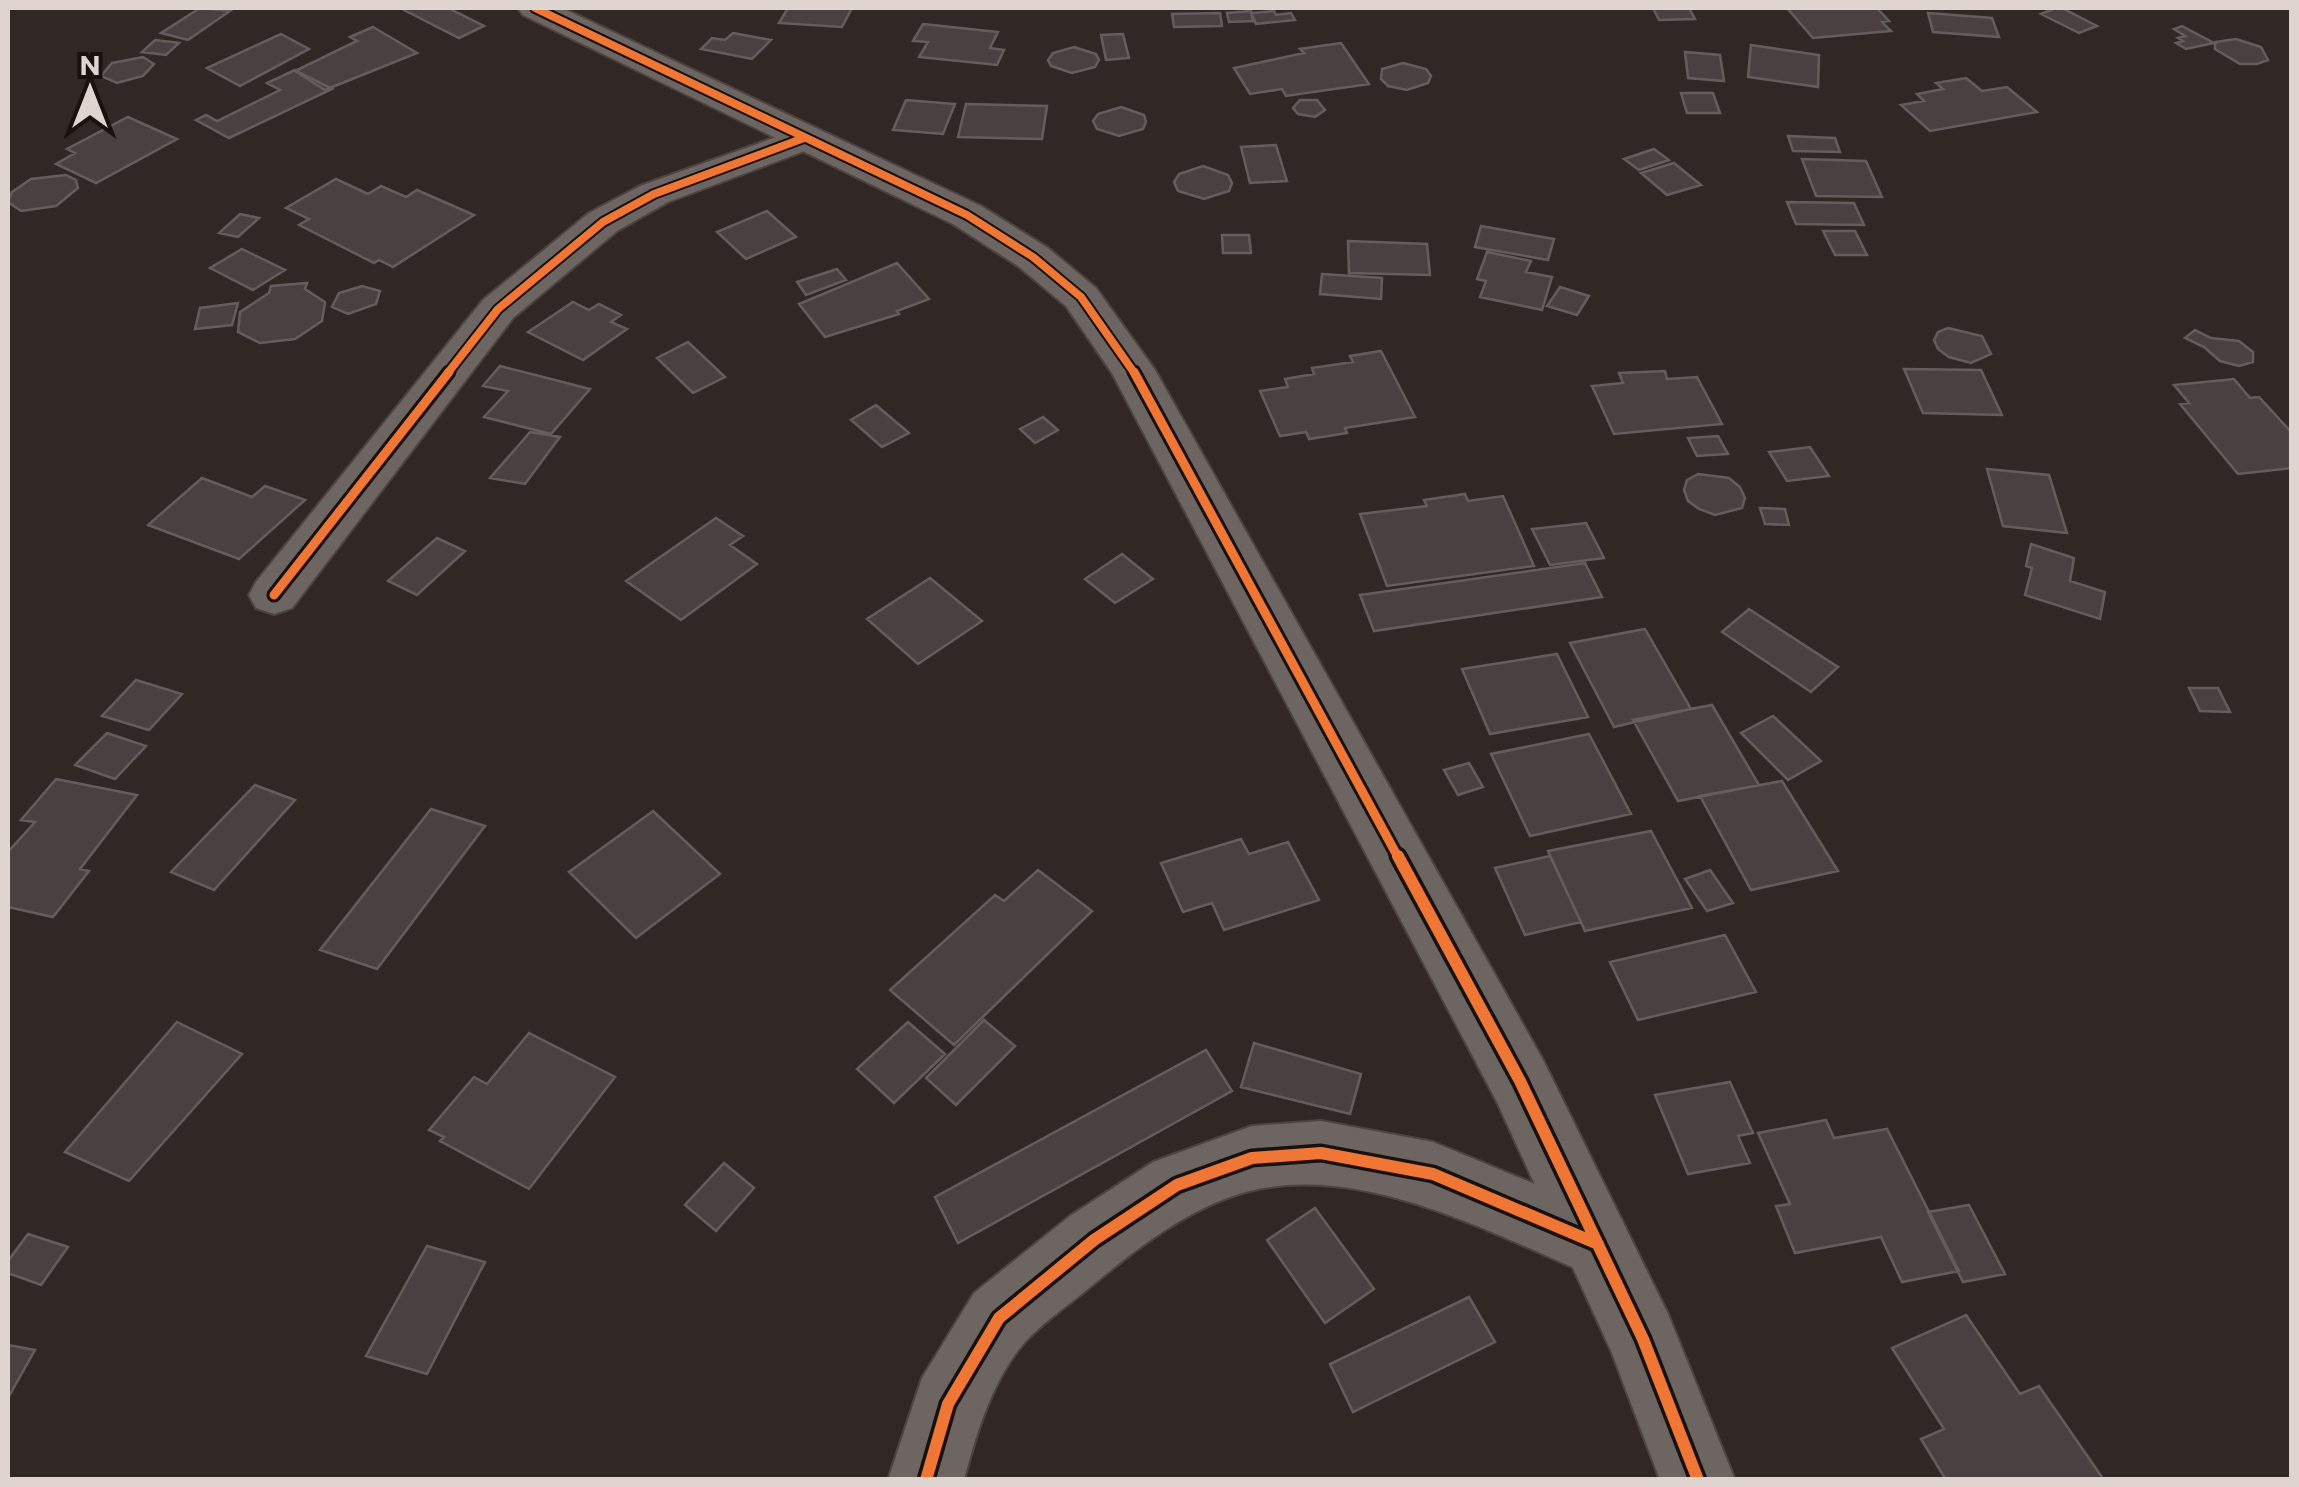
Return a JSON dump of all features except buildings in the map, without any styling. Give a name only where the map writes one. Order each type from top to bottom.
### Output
[{"type":"street","points":[[535,8],[967,214],[1033,257],[1081,297],[1123,355],[1245,571],[1520,1080],[1643,1339],[1698,1480]]},
{"type":"street","points":[[274,594],[498,309],[603,222],[654,194],[804,138]]},
{"type":"street","points":[[926,1480],[948,1404],[1000,1318],[1094,1240],[1177,1185],[1252,1158],[1321,1154],[1433,1174],[1598,1244]]},
{"type":"cycle path","points":[[535,8],[967,215],[1033,257],[1081,297],[1133,370],[1520,1081],[1643,1339],[1698,1480]]},
{"type":"cycle path","points":[[274,595],[498,309],[603,222],[654,194],[804,138]]},
{"type":"cycle path","points":[[926,1480],[948,1404],[999,1318],[1094,1240],[1177,1185],[1252,1158],[1321,1153],[1433,1174],[1598,1244]]}]
